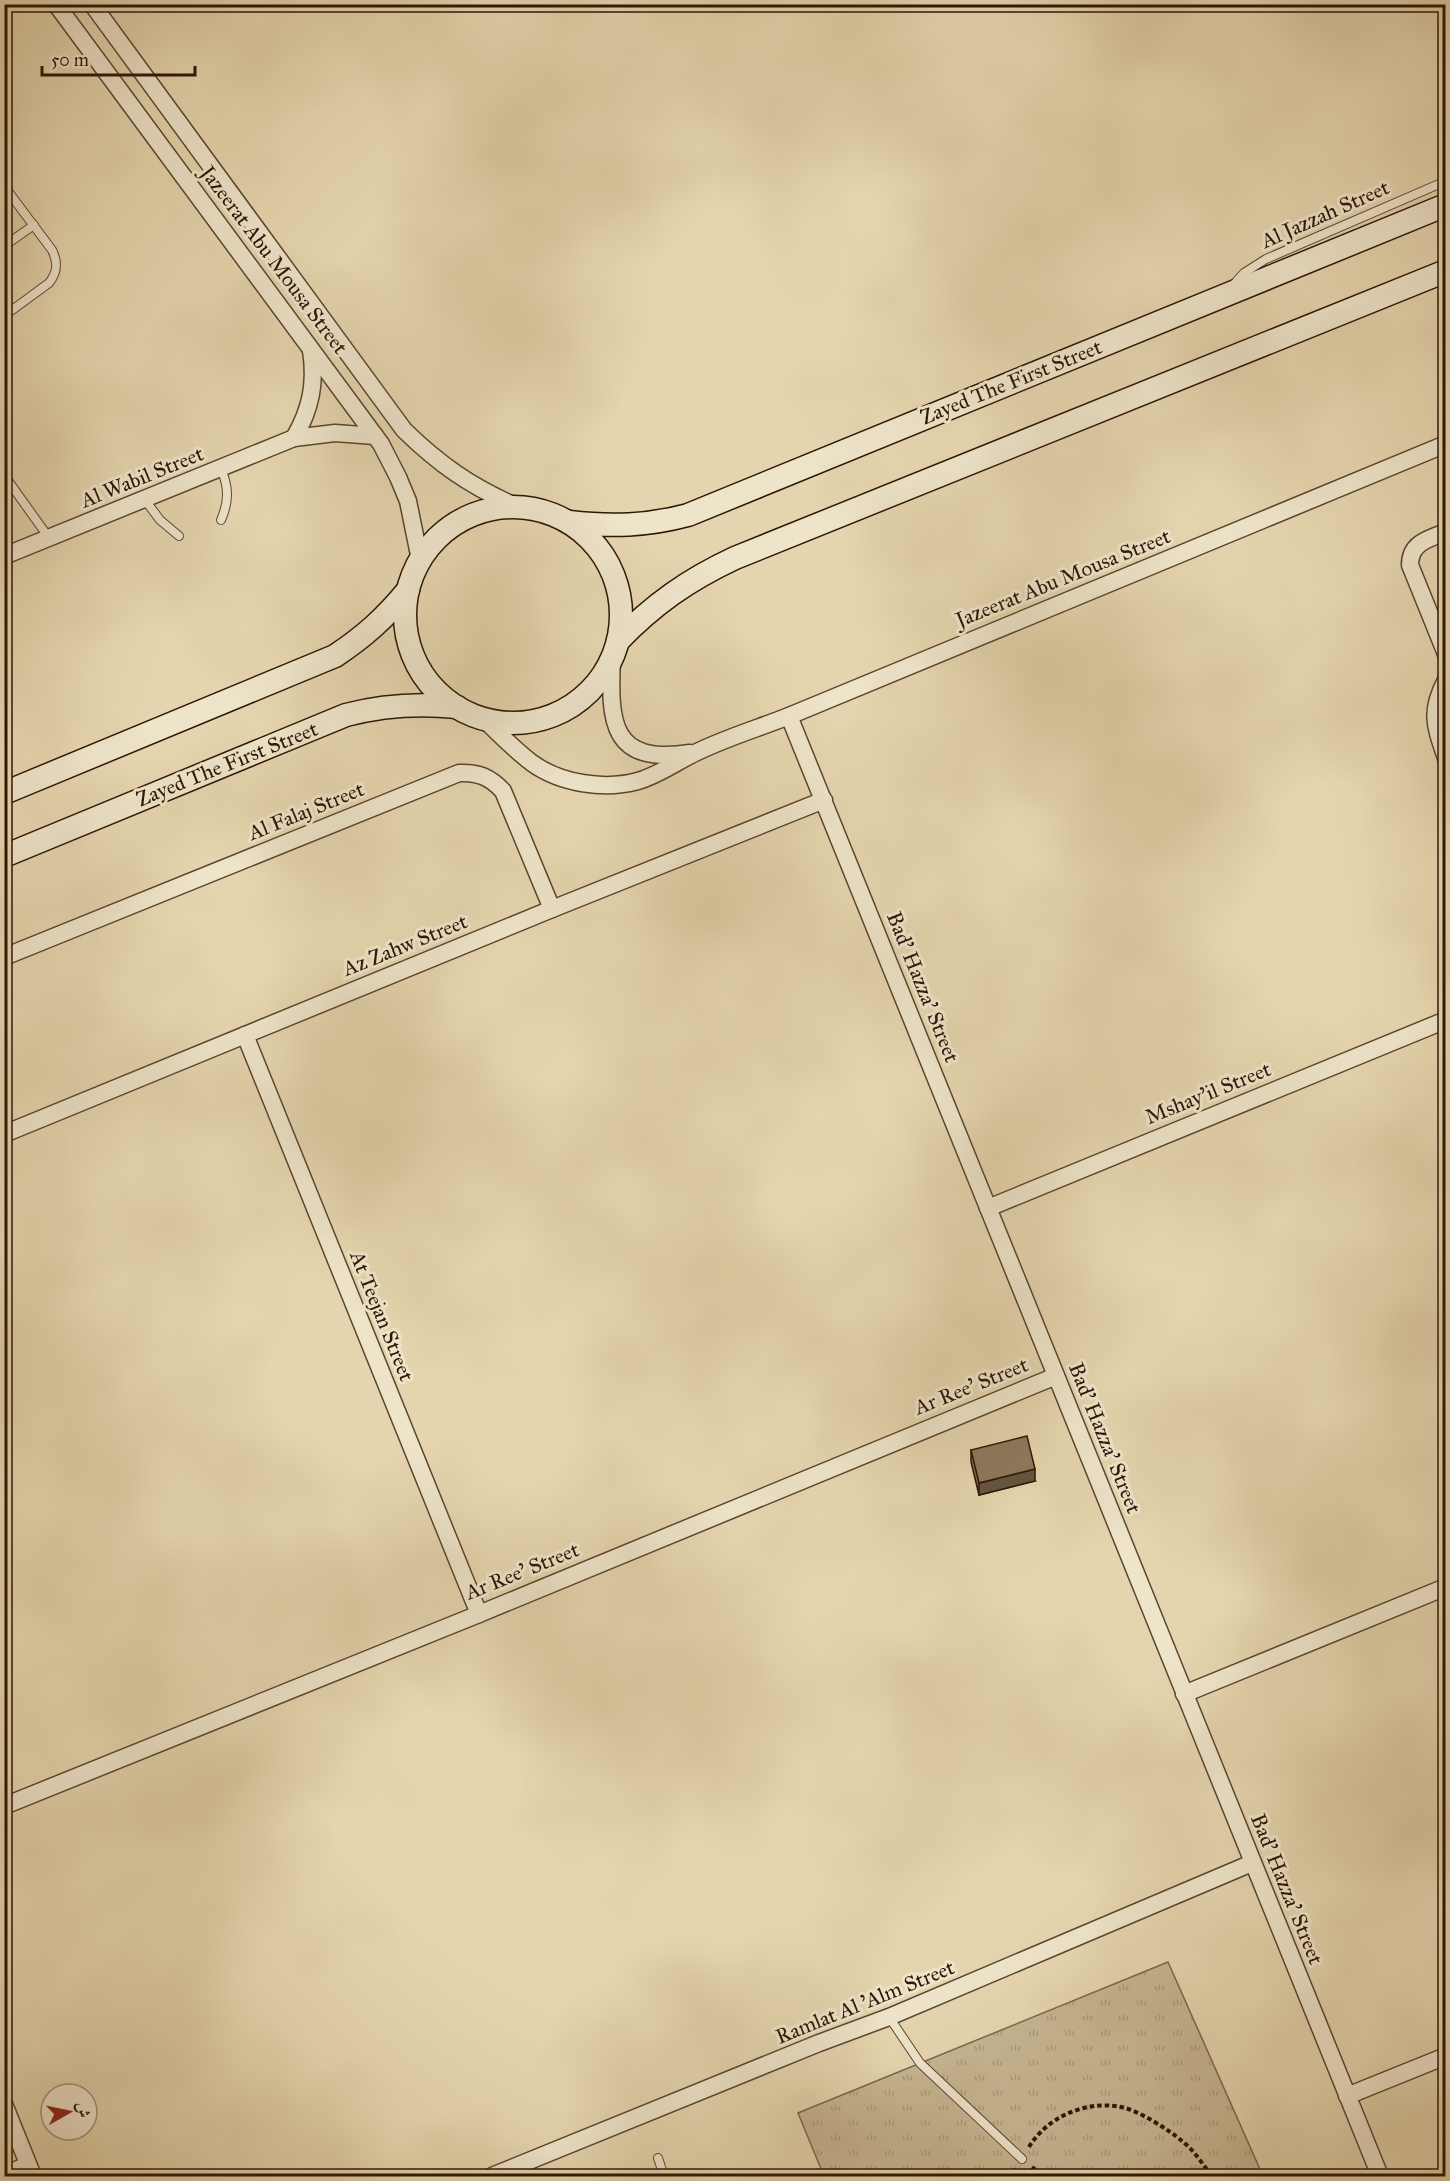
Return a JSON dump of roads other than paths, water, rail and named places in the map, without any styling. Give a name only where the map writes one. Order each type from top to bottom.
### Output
[{"type":"main road","name":"Zayed The First Street","points":[[568,522],[598,526],[629,526],[688,515],[1446,205]]},
{"type":"main road","points":[[615,649],[620,621],[620,602],[616,582],[608,564],[584,534],[568,522],[551,514],[515,506],[477,513],[460,520],[431,544],[420,560],[409,588],[405,608],[410,647],[417,665],[441,696],[457,707],[485,720],[519,723],[552,716],[568,709],[594,687],[615,649],[643,615],[672,592],[702,573],[1446,270]]},
{"type":"main road","points":[[4,793],[304,671],[334,656],[388,615],[409,588]]},
{"type":"main road","name":"Zayed The First Street","points":[[4,856],[346,715],[401,704],[457,707]]},
{"type":"street","name":"Jazeerat Abu Mousa Street","points":[[56,4],[375,436],[398,477],[408,501],[420,560]]},
{"type":"street","name":"Jazeerat Abu Mousa Street","points":[[92,4],[404,430],[428,454],[455,475],[515,506]]},
{"type":"street","points":[[294,438],[304,422],[314,385],[311,347]]},
{"type":"street","name":"Al Wabil Street","points":[[7,551],[50,538],[294,438],[335,433],[375,436]]},
{"type":"street","name":"Jazeerat Abu Mousa Street","points":[[485,720],[534,765],[560,777],[587,784],[610,786],[639,781],[697,752],[1445,446]]},
{"type":"street","points":[[1446,532],[1418,544],[1411,554],[1410,565],[1446,654]]},
{"type":"street","name":"Jazeerat Abu Mousa Street","points":[[615,649],[611,695],[614,718],[622,738],[632,749],[648,755],[669,756],[697,752]]},
{"type":"street","points":[[1446,680],[1436,702],[1434,724],[1446,758]]},
{"type":"street","name":"Bad' Hazza' Street","points":[[789,716],[1380,2176]]},
{"type":"street","name":"Al Falaj Street","points":[[4,957],[459,773],[471,772],[484,775],[503,791],[552,909]]},
{"type":"street","name":"Az Zahw Street","points":[[4,1134],[824,800]]},
{"type":"street","name":"Mshay'il Street","points":[[988,1208],[1446,1020]]},
{"type":"street","name":"At Teejan Street","points":[[245,1035],[479,1614]]},
{"type":"street","name":"Ar Ree' Street","points":[[4,1806],[479,1614],[1056,1376]]},
{"type":"street","points":[[1184,1694],[1446,1587]]},
{"type":"street","name":"Ramlat Al 'Alm Street","points":[[492,2176],[819,2043],[890,2017],[1252,1863]]},
{"type":"street","points":[[1347,2096],[1446,2056]]},
{"type":"street","points":[[4,2104],[30,2171],[4,2175]]},
{"type":"lane","name":"Al Jazzah Street","points":[[1228,294],[1244,273],[1266,259],[1446,181]]},
{"type":"lane","points":[[4,186],[57,260],[54,277],[42,289],[4,316]]},
{"type":"lane","points":[[4,246],[34,225]]},
{"type":"lane","points":[[221,469],[228,489],[221,520]]},
{"type":"lane","points":[[4,475],[50,538]]},
{"type":"lane","points":[[145,500],[160,520],[179,536]]},
{"type":"lane","points":[[890,2017],[920,2063],[1022,2159]]},
{"type":"lane","points":[[658,2158],[664,2176]]}]
